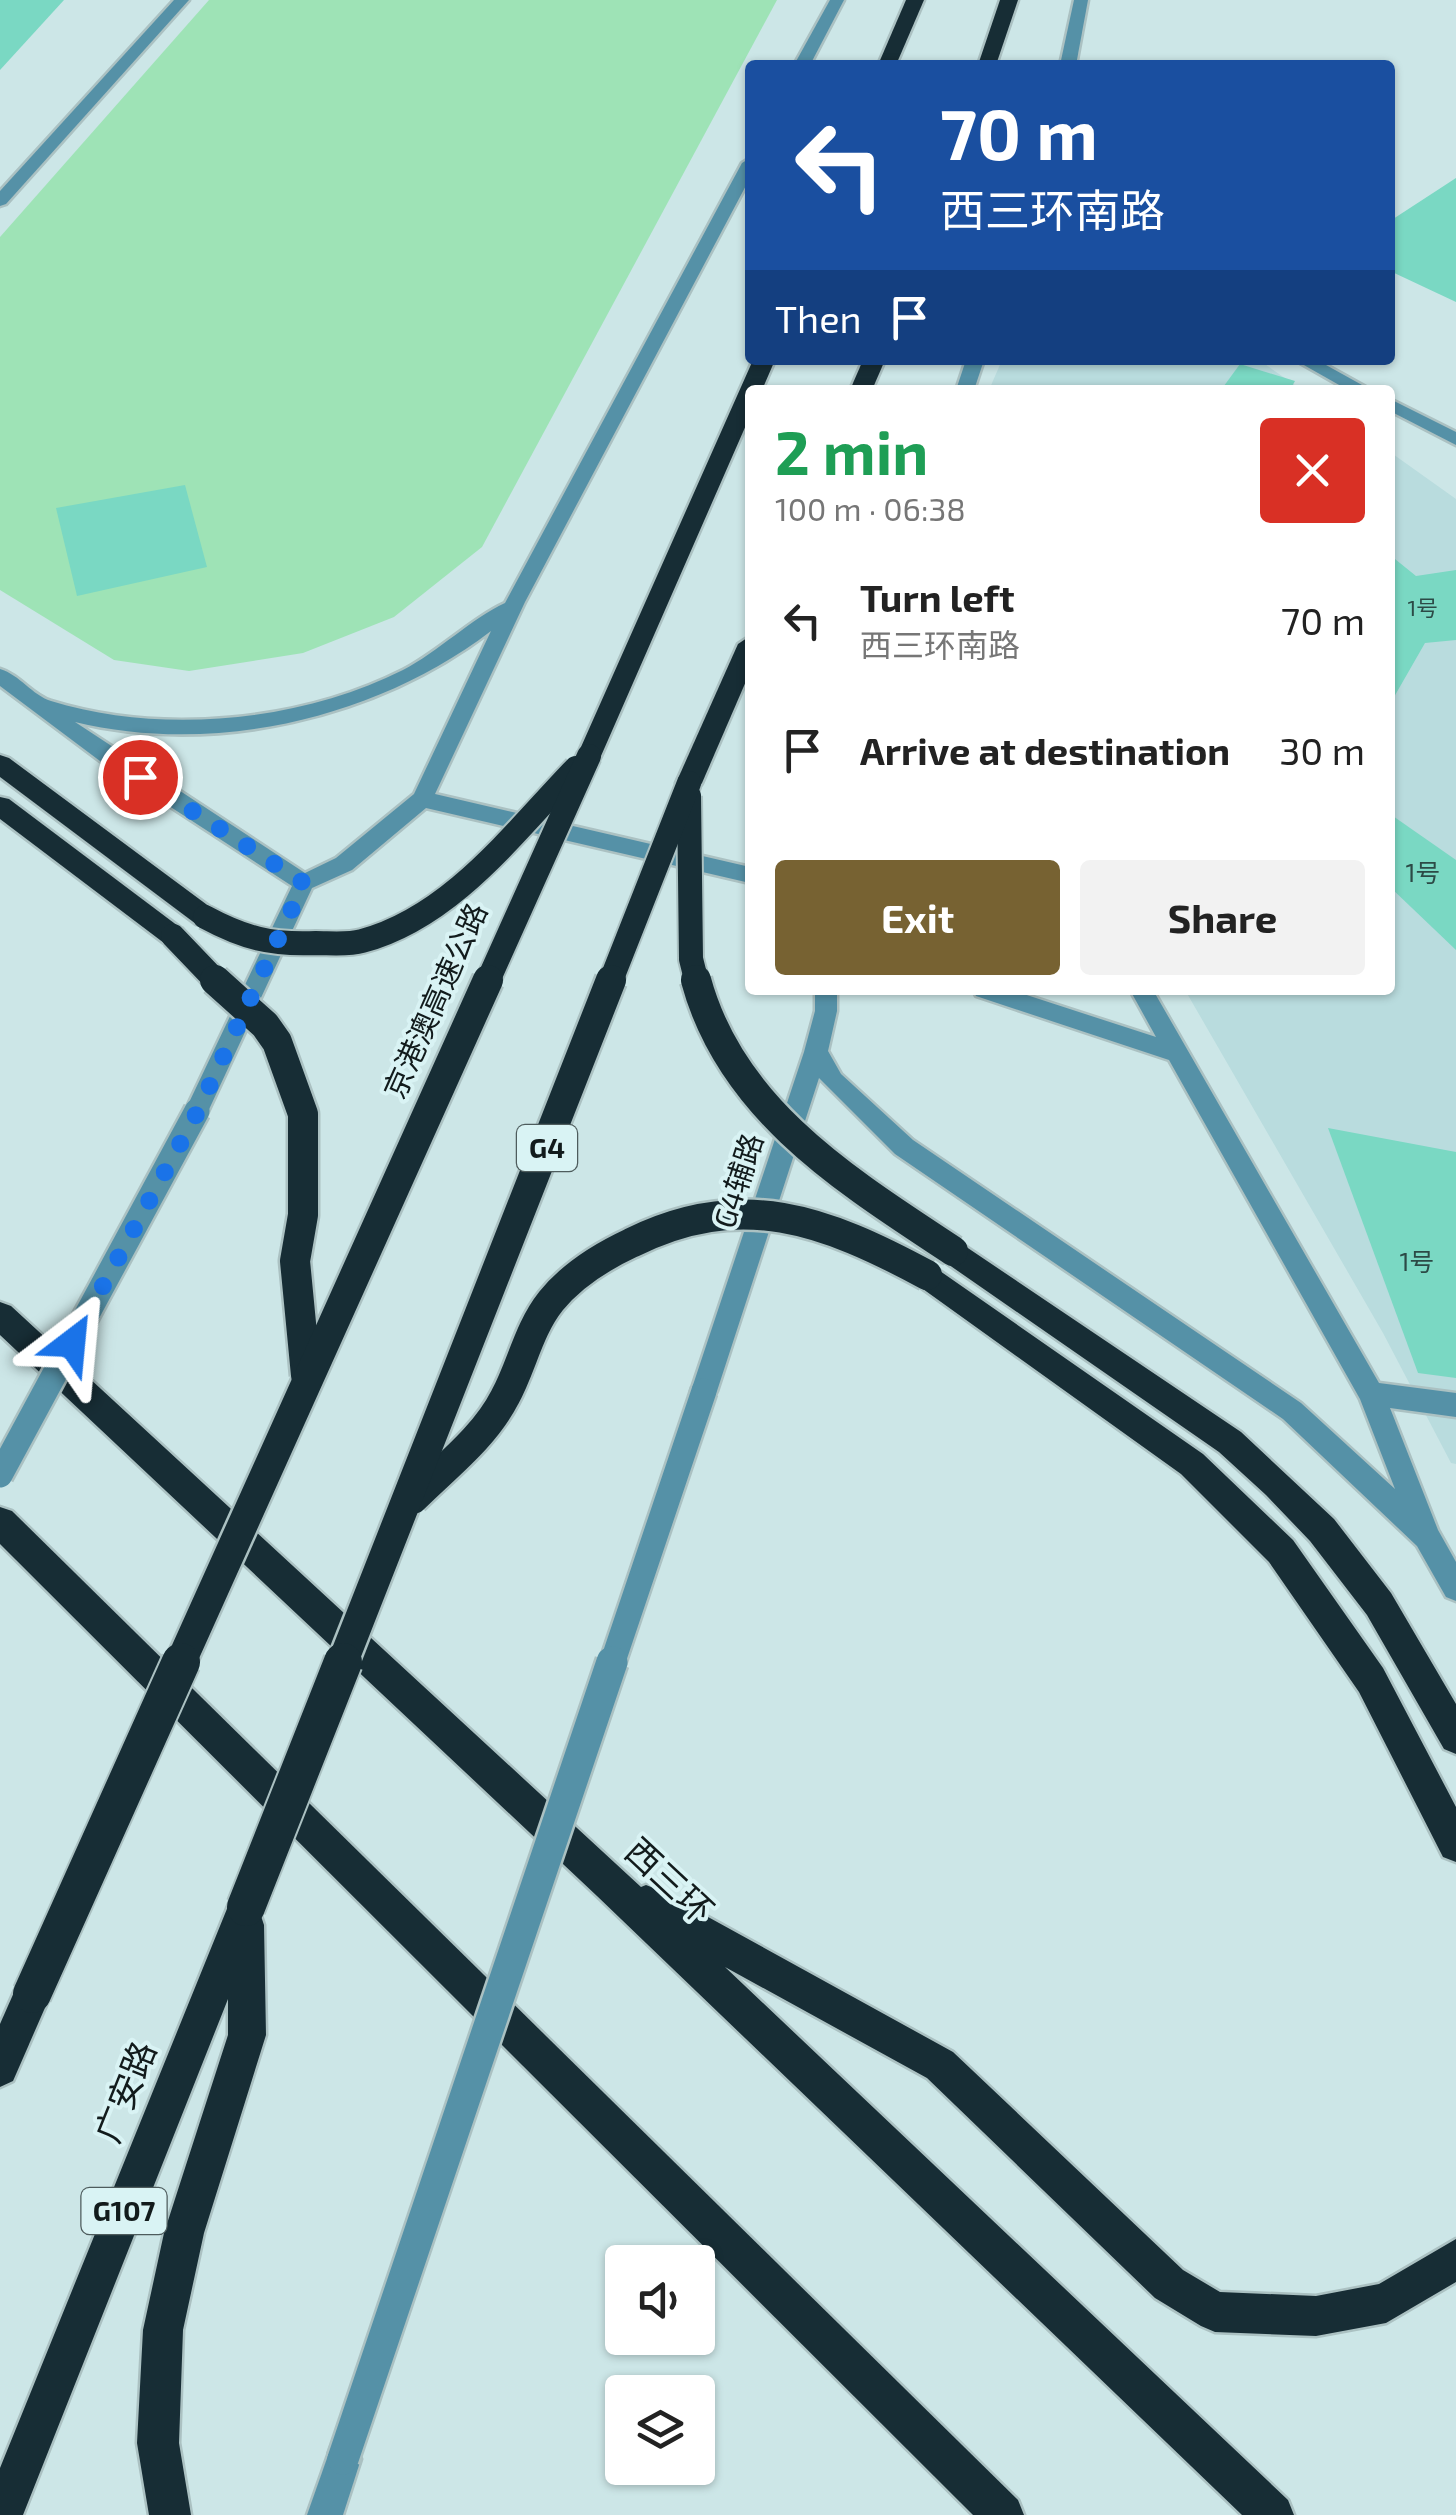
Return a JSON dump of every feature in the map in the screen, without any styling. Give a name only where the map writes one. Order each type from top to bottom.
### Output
[{"type":"highway","points":[[890,60],[915,0]]},
{"type":"highway","points":[[989,60],[1009,0]]},
{"type":"highway","name":"京港澳高速公路","points":[[32,1994],[745,403]]},
{"type":"highway","name":"G4","points":[[305,1755],[689,784],[745,655]]},
{"type":"highway","points":[[0,764],[205,917],[244,938],[298,944],[360,942],[418,918],[461,886],[588,756]]},
{"type":"highway","points":[[689,784],[692,962],[704,1010],[734,1068],[764,1108],[818,1156],[1230,1442],[1322,1530],[1379,1604],[1456,1736]]},
{"type":"highway","points":[[0,806],[173,936],[265,1025],[282,1054],[302,1114],[303,1215],[295,1261],[306,1378]]},
{"type":"highway","points":[[401,1512],[498,1410],[541,1314],[572,1278],[652,1228],[702,1216],[791,1216],[863,1238],[927,1275],[1192,1464],[1282,1552],[1370,1680],[1456,1844]]},
{"type":"highway","name":"西三环","points":[[0,1316],[610,1883],[1273,2515]]},
{"type":"highway","points":[[0,1522],[1003,2515]]},
{"type":"highway","name":"广安路","points":[[2,2515],[305,1755]]},
{"type":"highway","points":[[610,1883],[940,2065],[1169,2284],[1215,2312],[1316,2316],[1386,2303],[1456,2260]]},
{"type":"highway","points":[[170,2515],[158,2443],[163,2330],[184,2234],[246,2035],[246,1907]]},
{"type":"highway","points":[[0,2026],[32,1994]]},
{"type":"highway","points":[[0,2068],[32,1994]]},
{"type":"street","points":[[0,201],[182,0]]},
{"type":"street","points":[[805,60],[837,0]]},
{"type":"street","points":[[1069,60],[1081,0]]},
{"type":"street","points":[[0,1475],[198,1111],[304,883],[344,864],[422,799],[515,602],[745,172]]},
{"type":"street","points":[[1314,365],[1352,385]]},
{"type":"street","points":[[1395,407],[1456,438]]},
{"type":"street","points":[[42,706],[90,718],[167,725],[318,708],[377,690],[429,664],[515,602]]},
{"type":"street","points":[[0,676],[107,756],[304,883]]},
{"type":"street","points":[[422,799],[745,874]]},
{"type":"street","name":"G4辅路","points":[[326,2515],[816,1052],[826,995]]},
{"type":"street","points":[[999,995],[1174,1052]]},
{"type":"street","points":[[1144,995],[1371,1394],[1427,1536],[1456,1588]]},
{"type":"street","points":[[816,1052],[833,1081],[904,1147],[1292,1410],[1427,1536]]},
{"type":"street","points":[[1371,1394],[1456,1405]]},
{"type":"shaded area","points":[[1000,365],[1266,365],[1295,385],[991,385]]},
{"type":"shaded area","points":[[1395,456],[1456,499],[1456,1464],[1451,1463],[1383,1333],[1188,995],[1395,995]]},
{"type":"green space","points":[[209,0],[777,0],[482,547],[394,617],[303,653],[189,671],[114,660],[0,590],[0,237]]},
{"type":"building","points":[[0,0],[64,0],[0,70]]},
{"type":"building","points":[[1456,178],[1456,302],[1395,273],[1395,218]]},
{"type":"building","points":[[1239,365],[1295,381],[1293,385],[1225,385]]},
{"type":"building","points":[[185,485],[207,567],[77,596],[56,508]]},
{"type":"building","points":[[1395,559],[1416,576],[1456,570],[1456,640],[1425,643],[1395,695]]},
{"type":"building","points":[[1395,817],[1456,860],[1456,950],[1395,892]]},
{"type":"building","points":[[1328,1128],[1456,1152],[1456,1378],[1418,1373]]},
{"type":"route","points":[[72,1343],[198,1111],[304,883],[140,777]]}]
